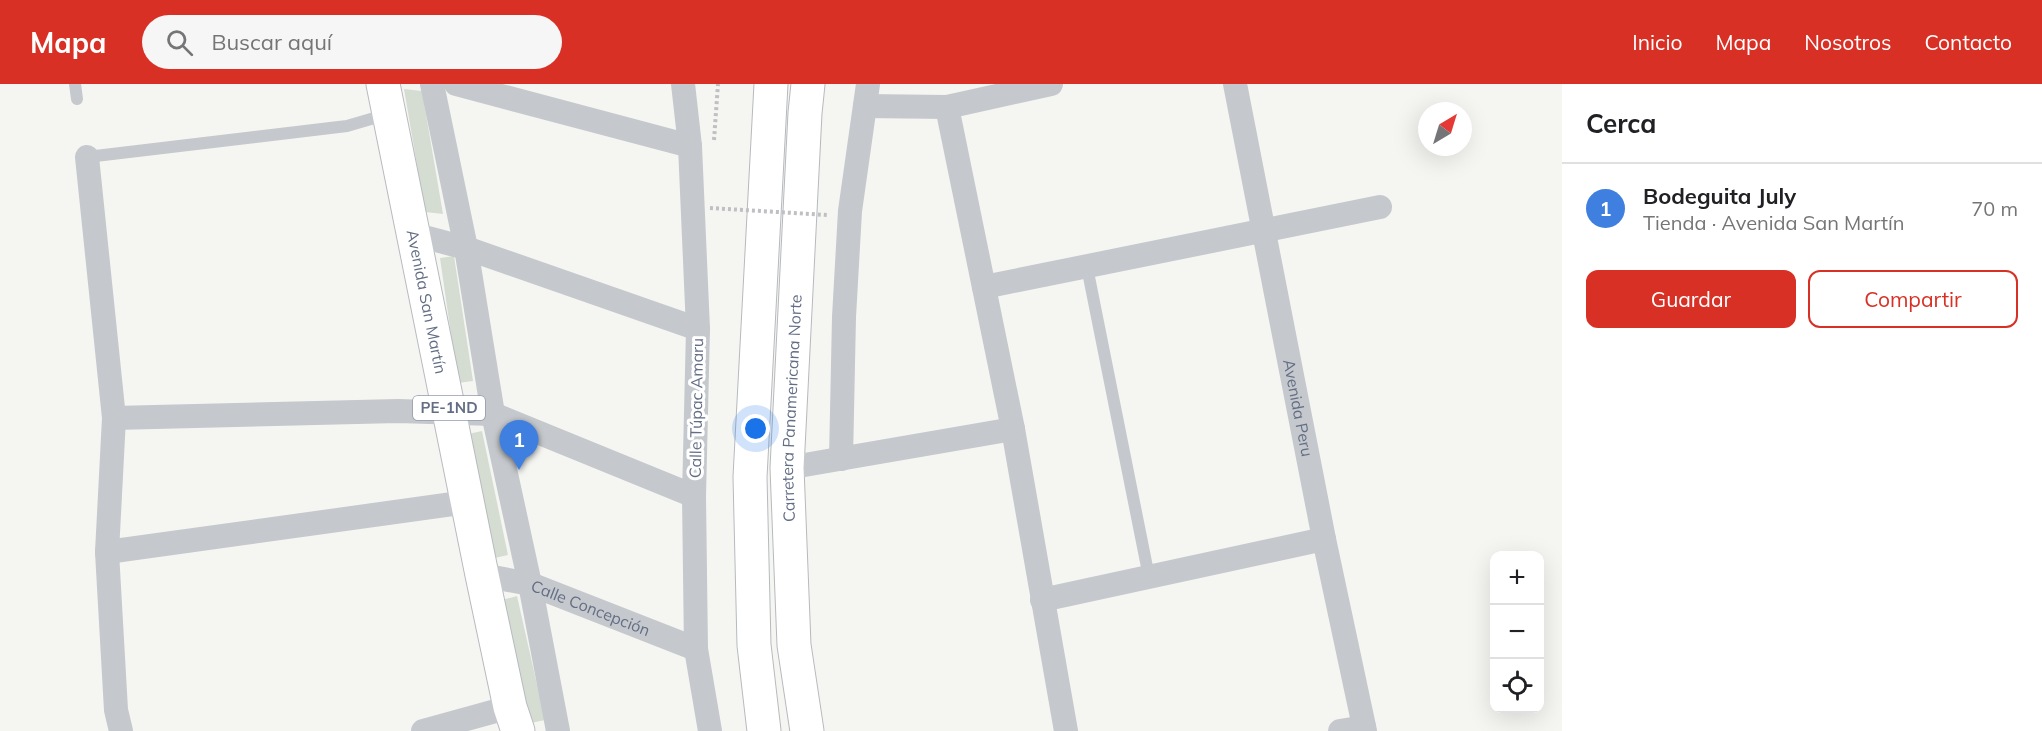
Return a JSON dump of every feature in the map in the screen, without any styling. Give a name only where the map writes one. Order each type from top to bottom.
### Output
[{"type":"main road","points":[[764,731],[754,645],[750,477],[771,84]]},
{"type":"main road","name":"Carretera Panamericana Norte","points":[[807,731],[794,645],[787,468],[808,84]]},
{"type":"main road","name":"Avenida San Martín","points":[[386,99],[482,575],[514,719]]},
{"type":"street","points":[[432,84],[466,248],[493,414],[531,584],[558,731]]},
{"type":"street","points":[[456,84],[690,146]]},
{"type":"street","name":"Calle Túpac Amaru","points":[[683,84],[690,146],[698,329],[694,496],[696,649],[710,731]]},
{"type":"street","points":[[841,459],[844,317],[850,211],[866,95],[947,107],[1028,86],[1051,84]]},
{"type":"street","name":"Avenida Peru","points":[[1235,84],[1324,539],[1365,729]]},
{"type":"street","points":[[947,107],[1013,429],[1066,731]]},
{"type":"street","points":[[87,157],[114,418],[107,552],[116,710],[121,731]]},
{"type":"street","points":[[984,287],[1380,207]]},
{"type":"street","points":[[413,234],[466,248],[698,329]]},
{"type":"street","points":[[114,418],[449,411],[493,414],[694,496]]},
{"type":"street","points":[[787,468],[1013,429]]},
{"type":"street","points":[[107,552],[467,502]]},
{"type":"street","points":[[1042,600],[1324,539]]},
{"type":"street","name":"Calle Concepción","points":[[482,575],[531,584],[696,649]]},
{"type":"street","points":[[423,731],[514,719]]},
{"type":"street","points":[[1340,731],[1365,729]]},
{"type":"lane","points":[[75,84],[76,99]]},
{"type":"lane","points":[[87,157],[347,126],[386,99]]},
{"type":"lane","points":[[1087,267],[1149,577]]},
{"type":"path","points":[[710,208],[827,215]]},
{"type":"shaded area","points":[[404,89],[422,91],[443,214],[425,212]]},
{"type":"shaded area","points":[[454,256],[473,381],[458,383],[440,258]]},
{"type":"shaded area","points":[[482,431],[508,555],[495,558],[468,434]]},
{"type":"shaded area","points":[[517,596],[545,720],[531,723],[502,600]]},
{"type":"place","name":"Bodeguita July","points":[[519,470]]}]
